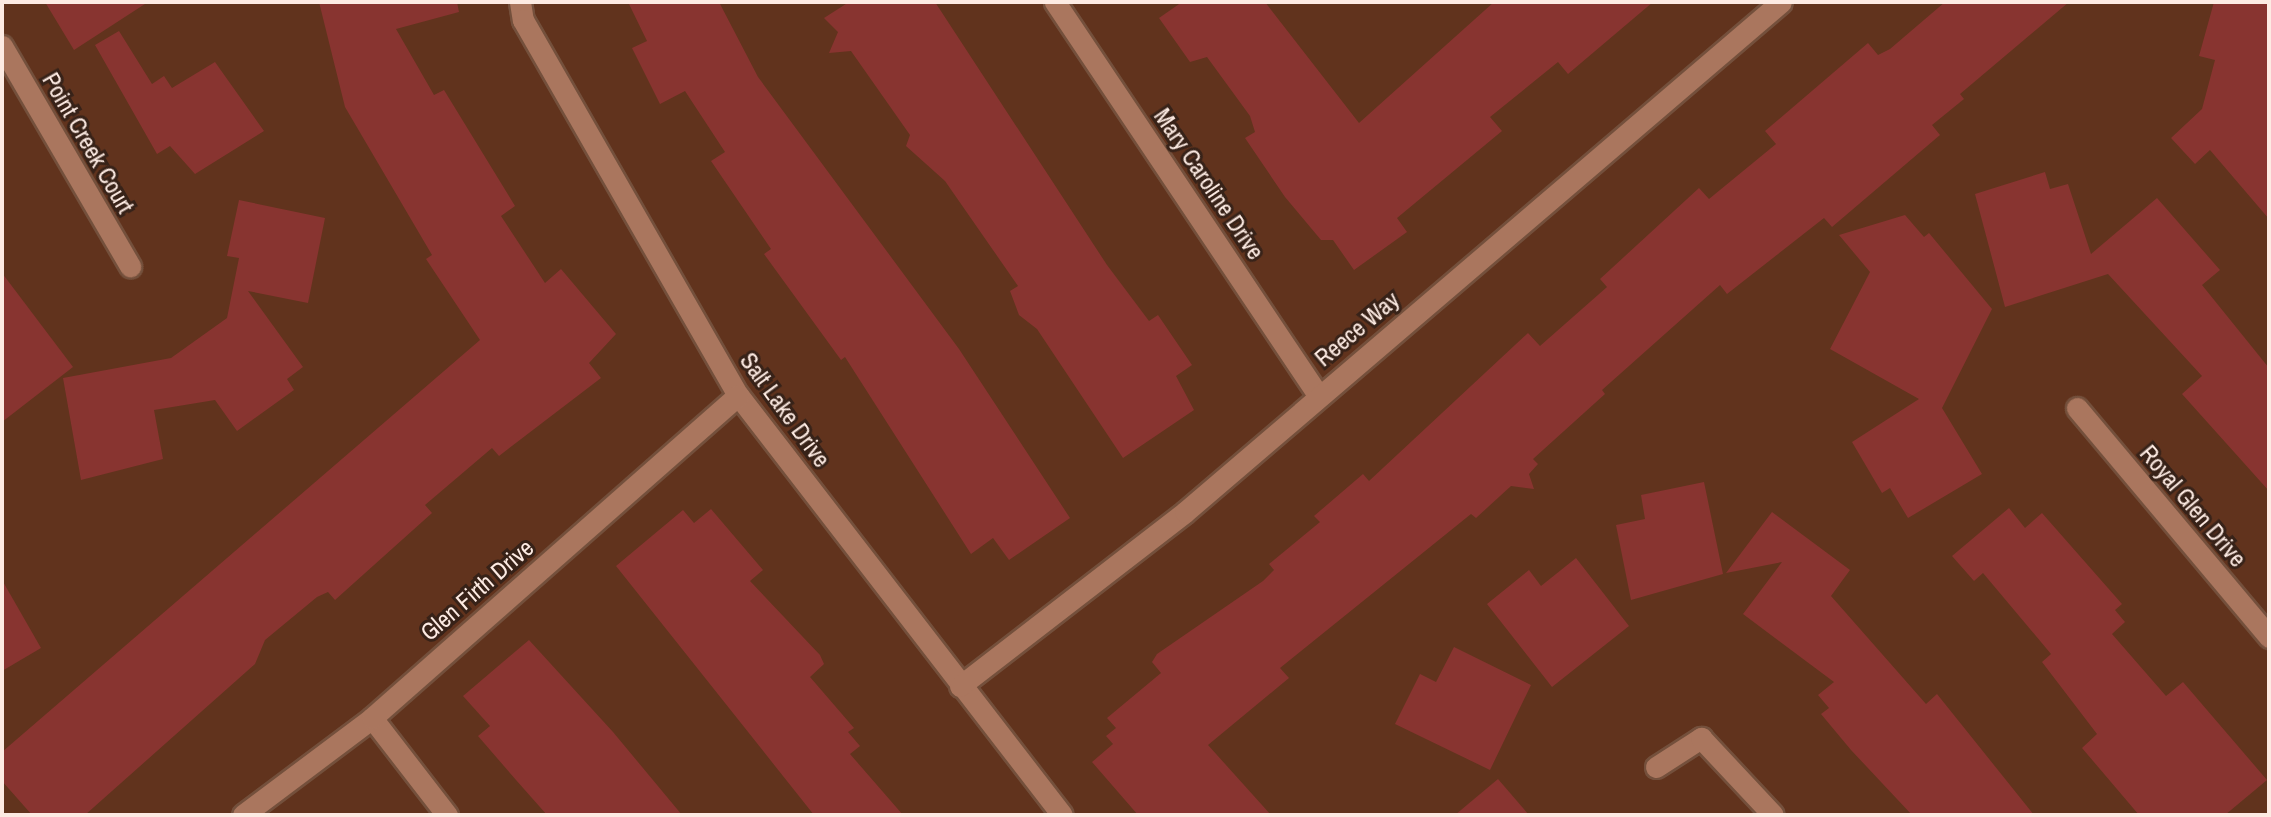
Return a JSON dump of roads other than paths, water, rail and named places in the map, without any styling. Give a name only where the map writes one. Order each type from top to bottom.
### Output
[{"type":"street","name":"Salt Lake Drive","points":[[520,2],[523,20],[737,395],[1062,815]]},
{"type":"street","name":"Mary Caroline Drive","points":[[1055,2],[1319,396]]},
{"type":"street","name":"Reece Way","points":[[960,686],[1185,512],[1781,2]]},
{"type":"street","name":"Point Creek Court","points":[[2,46],[130,266]]},
{"type":"street","name":"Glen Firth Drive","points":[[243,815],[372,718],[737,395]]},
{"type":"street","name":"Royal Glen Drive","points":[[2077,408],[2269,637]]},
{"type":"street","points":[[372,718],[447,815]]},
{"type":"street","points":[[1656,767],[1701,738],[1773,815]]}]
